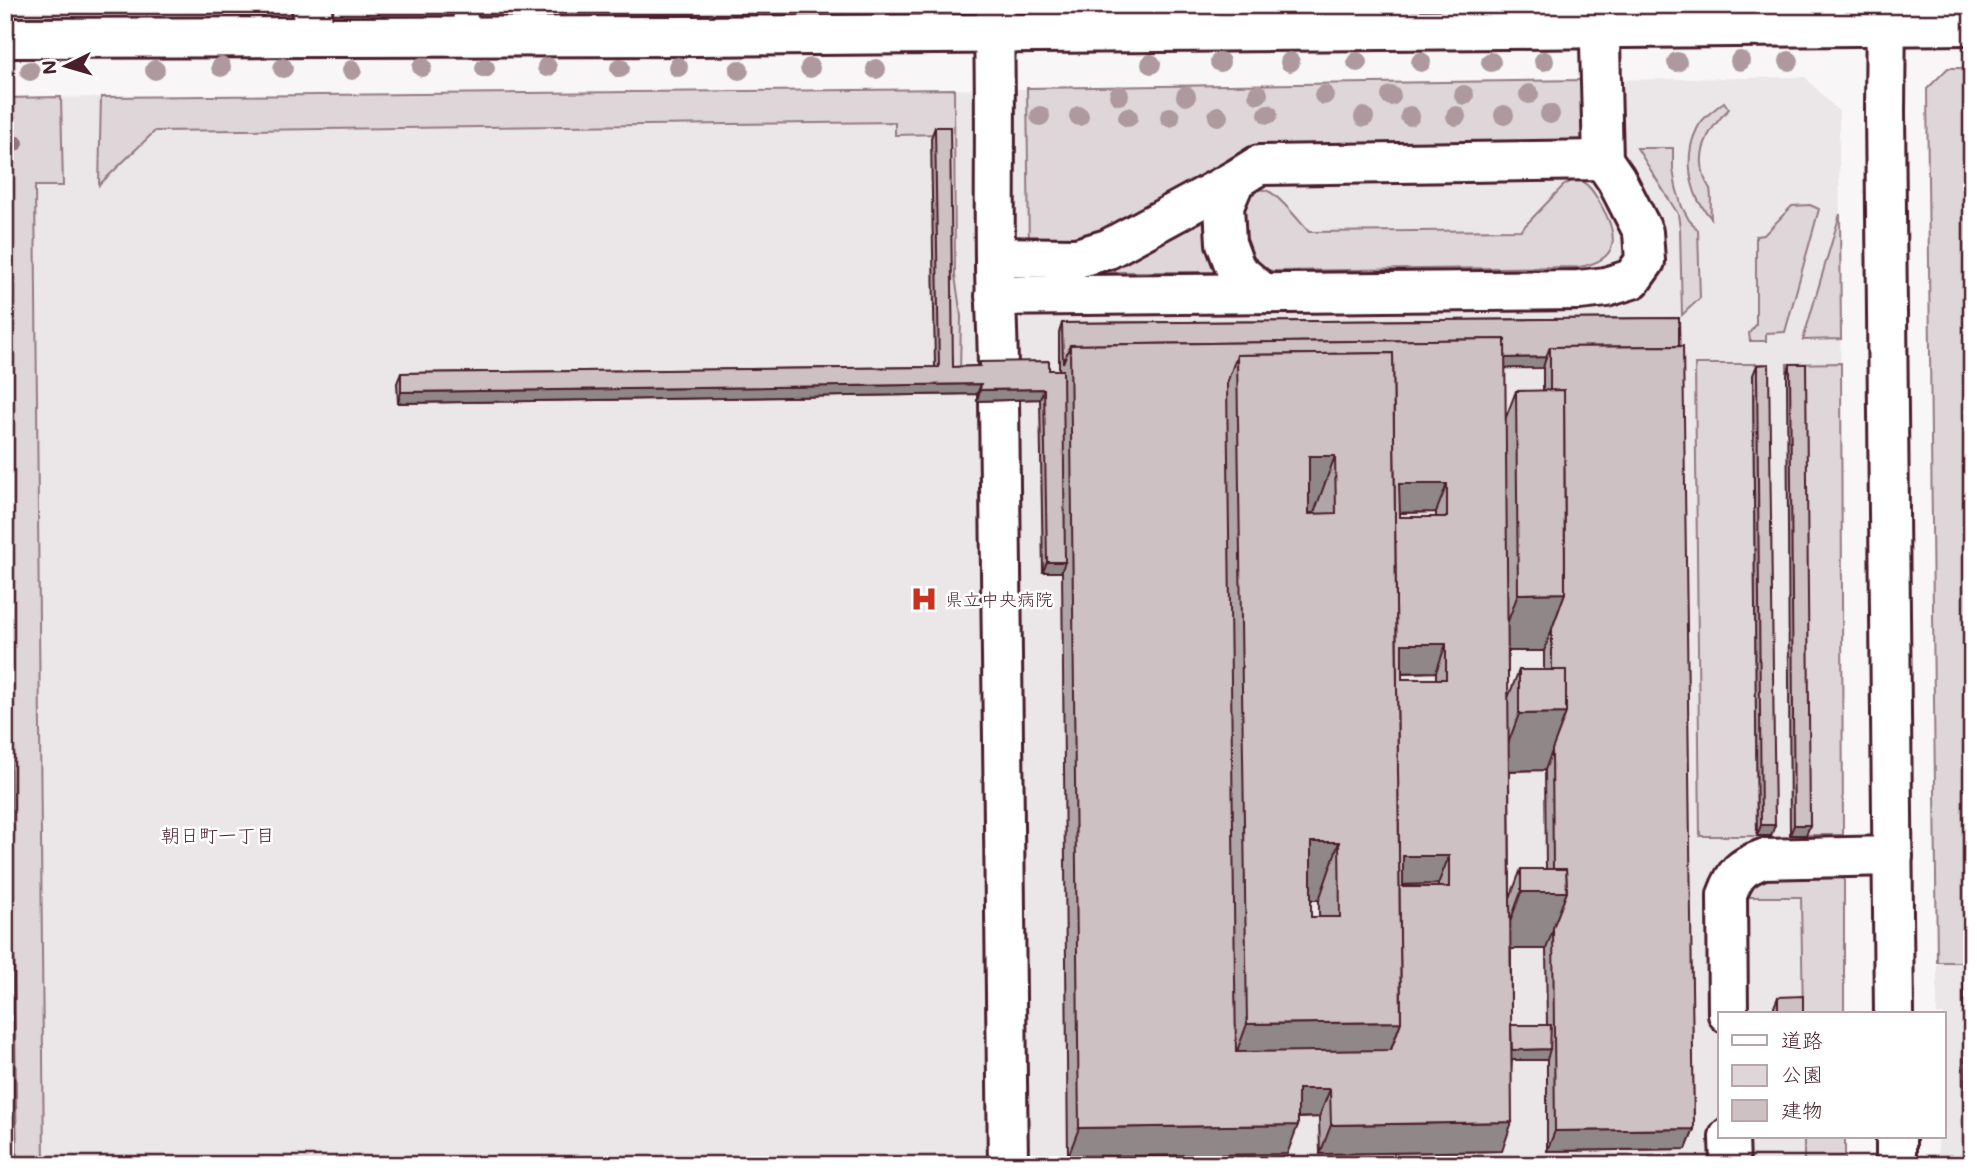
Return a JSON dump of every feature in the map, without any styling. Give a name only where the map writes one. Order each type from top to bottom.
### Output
[{"type":"street","points":[[1886,15],[1894,1012]]},
{"type":"street","points":[[5,38],[313,21],[1886,15],[1972,25]]},
{"type":"street","points":[[995,296],[1579,290],[1632,279],[1645,261],[1643,232],[1616,179],[1603,160],[1599,17]]},
{"type":"street","points":[[995,19],[995,296],[998,322],[1007,1165]]},
{"type":"street","points":[[995,257],[1077,258],[1108,249],[1259,165],[1603,160]]},
{"type":"street","points":[[1235,180],[1224,206],[1226,243],[1236,270],[1263,293]]},
{"type":"street","points":[[1728,1012],[1727,895],[1739,871],[1748,864],[1763,859],[1892,856]]},
{"type":"street","points":[[1729,1138],[1730,1165]]},
{"type":"street","points":[[1896,1138],[1896,1165]]},
{"type":"shaded area","name":"県立中央病院","points":[[1805,77],[1839,112],[1844,1012],[1718,1012],[1718,1138],[1845,1138],[1845,1165],[5,1165],[5,98],[1018,89]]},
{"type":"shaded area","points":[[1937,962],[1972,962],[1972,1165],[1938,1165],[1938,1138],[1946,1138],[1946,1012],[1937,1012]]},
{"type":"green space","points":[[1948,68],[1972,68],[1972,962],[1937,962],[1927,89]]},
{"type":"green space","points":[[1581,80],[1582,145],[1266,149],[1102,239],[1029,249],[1027,88]]},
{"type":"green space","points":[[954,89],[955,276],[961,316],[960,373],[946,374],[942,134],[895,135],[895,122],[155,131],[99,185],[101,97]]},
{"type":"green space","points":[[61,97],[63,186],[35,186],[44,1165],[5,1165],[5,98]]},
{"type":"green space","points":[[1724,102],[1729,109],[1715,124],[1703,150],[1702,169],[1711,192],[1711,218],[1695,192],[1690,174],[1691,146],[1699,125]]},
{"type":"green space","points":[[1637,148],[1673,148],[1673,169],[1682,207],[1698,230],[1700,298],[1682,315],[1678,214]]},
{"type":"green space","points":[[1580,180],[1590,188],[1601,205],[1613,236],[1609,252],[1602,259],[1579,267],[1273,271],[1257,266],[1242,243],[1244,206],[1253,192],[1261,190],[1270,192],[1279,199],[1309,232],[1521,230],[1563,186]]},
{"type":"green space","points":[[1810,205],[1819,209],[1785,332],[1766,333],[1766,341],[1750,341],[1749,333],[1756,325],[1756,236],[1764,235],[1792,206]]},
{"type":"green space","points":[[1214,206],[1225,272],[1102,272]]},
{"type":"green space","points":[[1840,214],[1841,339],[1803,340]]},
{"type":"green space","points":[[1841,363],[1843,835],[1806,835],[1803,375],[1787,375],[1787,364]]},
{"type":"green space","points":[[1695,364],[1764,364],[1765,375],[1753,376],[1757,836],[1700,836]]},
{"type":"green space","points":[[1844,878],[1844,1012],[1803,1012],[1801,897],[1747,897],[1756,883],[1768,879]]},
{"type":"green space","points":[[1804,1138],[1845,1138],[1845,1165],[1804,1165]]},
{"type":"building","points":[[935,127],[950,127],[953,367],[980,366],[980,362],[1049,361],[1049,370],[1063,370],[1065,562],[1047,562],[1044,389],[980,390],[981,384],[401,392],[401,373],[939,367]]},
{"type":"building","points":[[1679,318],[1679,346],[1550,347],[1546,357],[1505,358],[1505,339],[1070,345],[1063,363],[1062,323]]},
{"type":"building","points":[[1505,339],[1512,1122],[1331,1125],[1330,1089],[1298,1089],[1298,1125],[1079,1128],[1070,345]],"holes":[[[1393,353],[1401,1022],[1391,1050],[1236,1052],[1227,383],[1237,355]],[[1399,484],[1447,484],[1447,517],[1400,517]],[[1402,644],[1446,644],[1446,679],[1402,679]],[[1403,856],[1449,856],[1449,887],[1403,887]]]},
{"type":"building","points":[[1683,346],[1694,1129],[1555,1131],[1553,928],[1567,892],[1566,869],[1553,869],[1552,750],[1566,713],[1566,670],[1552,670],[1552,629],[1565,593],[1564,390],[1550,391],[1550,347]]},
{"type":"building","points":[[1393,353],[1401,1022],[1247,1024],[1237,355]],"holes":[[[1309,456],[1335,456],[1336,513],[1309,514]],[[1311,842],[1339,842],[1340,917],[1311,917]]]},
{"type":"building","points":[[1769,364],[1775,825],[1761,825],[1757,365]]},
{"type":"building","points":[[1790,364],[1806,364],[1810,825],[1794,825]]},
{"type":"building","points":[[1564,390],[1565,593],[1518,594],[1516,391]]},
{"type":"building","points":[[1519,670],[1566,670],[1566,713],[1519,714]]},
{"type":"building","points":[[1521,869],[1566,869],[1567,892],[1521,892]]},
{"type":"building","points":[[1803,996],[1803,1012],[1778,1012],[1778,997]]},
{"type":"building","points":[[1511,1025],[1551,1025],[1550,1049],[1512,1050]]},
{"type":"building","points":[[1389,1159],[1389,1165],[1311,1165],[1311,1161]]},
{"type":"waterway","points":[[5,152],[17,143]]},
{"type":"waterway","points":[[5,743],[11,1165]]},
{"type":"place","name":"県立中央病院","points":[[924,599]]},
{"type":"district","name":"朝日町一丁目","points":[[218,834]]}]
